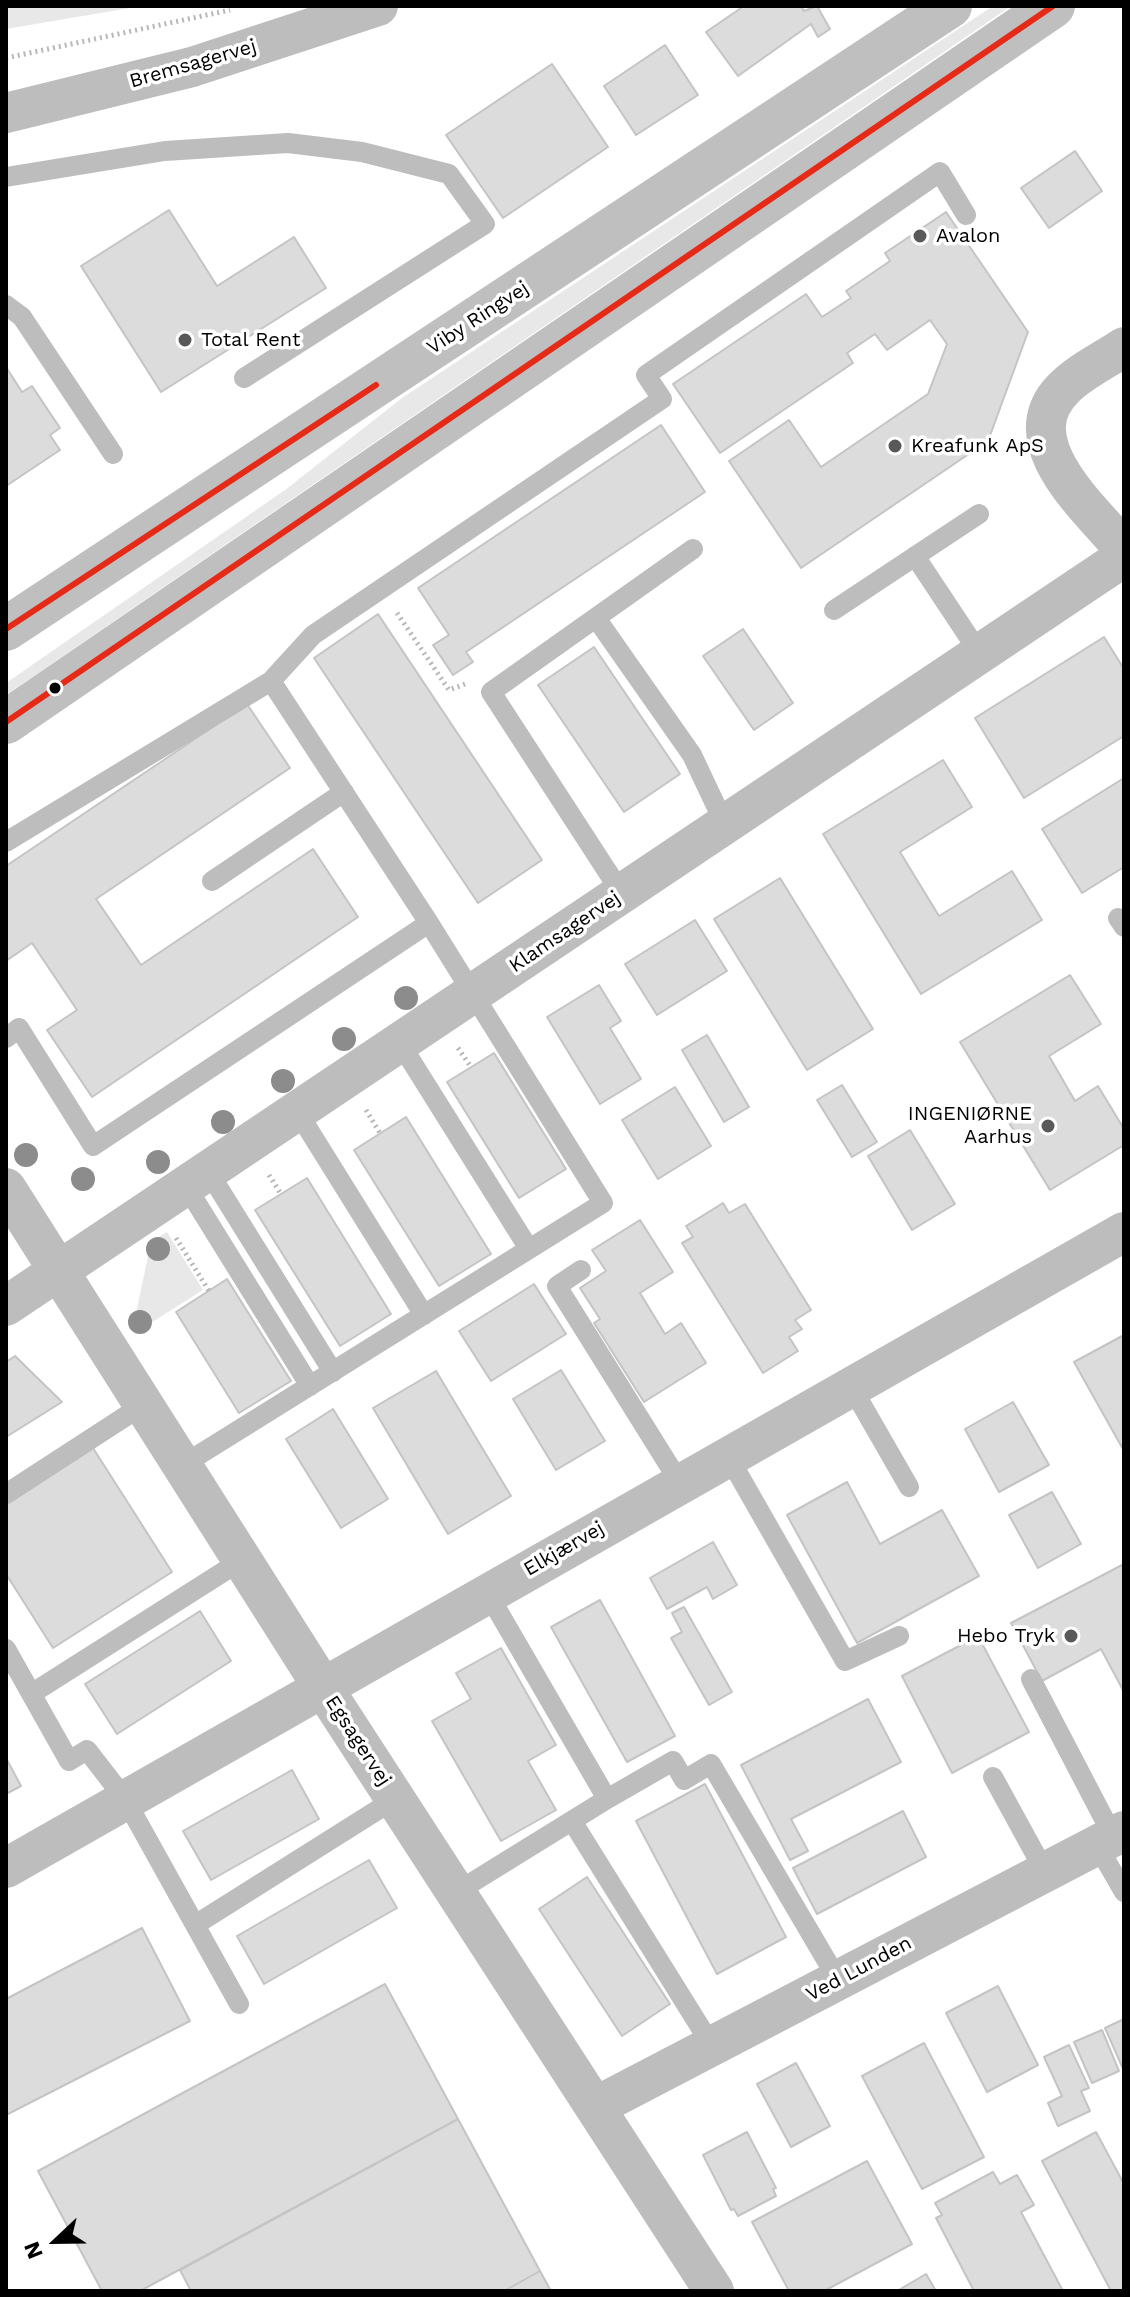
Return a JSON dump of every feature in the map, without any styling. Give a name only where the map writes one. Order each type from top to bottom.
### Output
[{"type":"main road","name":"Viby Ringvej","points":[[6,629],[950,6]]},
{"type":"main road","points":[[6,722],[1053,6]]},
{"type":"street","name":"Bremsagervej","points":[[6,113],[192,67],[378,6]]},
{"type":"street","points":[[1124,347],[1064,388],[1051,406],[1045,427],[1048,448],[1058,470],[1124,549]]},
{"type":"street","name":"Klamsagervej","points":[[6,1306],[1124,557]]},
{"type":"street","name":"Egsagervej","points":[[6,1188],[322,1686],[714,2291]]},
{"type":"street","name":"Elkjærvej","points":[[6,1868],[1124,1232]]},
{"type":"street","name":"Ved Lunden","points":[[595,2107],[1112,1837]]},
{"type":"lane","points":[[6,177],[165,151],[288,143],[362,152],[449,174],[485,224],[244,378]]},
{"type":"lane","points":[[6,842],[271,681],[313,635],[662,399],[646,375],[940,172],[966,215]]},
{"type":"lane","points":[[6,305],[22,317],[113,454]]},
{"type":"lane","points":[[834,610],[979,514]]},
{"type":"lane","points":[[622,894],[491,692],[693,549]]},
{"type":"lane","points":[[915,556],[980,654]]},
{"type":"lane","points":[[596,618],[692,755],[725,825]]},
{"type":"lane","points":[[181,1466],[603,1203],[474,993],[271,681]]},
{"type":"lane","points":[[212,881],[344,792]]},
{"type":"lane","points":[[6,1038],[19,1028],[93,1146],[429,923]]},
{"type":"lane","points":[[400,1043],[529,1249]]},
{"type":"lane","points":[[297,1111],[424,1315]]},
{"type":"lane","points":[[184,1188],[333,1372]]},
{"type":"lane","points":[[184,1188],[310,1386]]},
{"type":"lane","points":[[581,1270],[557,1286],[680,1483]]},
{"type":"lane","points":[[851,1386],[909,1487]]},
{"type":"lane","points":[[6,1494],[143,1405]]},
{"type":"lane","points":[[728,1456],[845,1661],[899,1636]]},
{"type":"lane","points":[[31,1694],[242,1560]]},
{"type":"lane","points":[[487,1592],[607,1799]]},
{"type":"lane","points":[[6,1649],[69,1761],[87,1750],[125,1799],[239,2004]]},
{"type":"lane","points":[[1031,1679],[1112,1837],[1124,1892]]},
{"type":"lane","points":[[455,1893],[673,1761],[684,1780],[711,1764],[838,1980]]},
{"type":"lane","points":[[993,1777],[1045,1872]]},
{"type":"lane","points":[[195,1925],[395,1799]]},
{"type":"lane","points":[[572,1821],[712,2046]]},
{"type":"path","points":[[6,58],[231,10]]},
{"type":"path","points":[[381,589],[449,690],[469,682],[491,692]]},
{"type":"path","points":[[184,1188],[209,1291]]},
{"type":"shaded area","points":[[6,6],[142,6],[6,29]]},
{"type":"shaded area","points":[[993,6],[1011,6],[6,695],[6,683],[285,490],[402,398]]},
{"type":"shaded area","points":[[167,1232],[203,1290],[138,1331],[134,1323],[151,1242]]},
{"type":"building","points":[[744,6],[801,6],[804,11],[817,6],[830,29],[818,37],[811,24],[738,76],[706,32]]},
{"type":"building","points":[[665,45],[698,95],[636,135],[604,86]]},
{"type":"building","points":[[552,64],[608,147],[503,218],[446,135]]},
{"type":"building","points":[[1075,151],[1102,191],[1049,228],[1021,188]]},
{"type":"building","name":"Total Rent","points":[[169,210],[217,286],[294,237],[326,288],[161,392],[81,266]]},
{"type":"building","points":[[946,212],[1028,332],[988,441],[801,568],[729,461],[789,420],[821,467],[928,394],[947,344],[930,320],[887,350],[875,334],[847,353],[853,363],[720,453],[673,384],[806,294],[822,317],[851,298],[846,291],[890,261],[885,253]]},
{"type":"building","points":[[6,367],[22,392],[32,386],[60,428],[50,435],[60,450],[6,486]]},
{"type":"building","points":[[661,425],[705,492],[466,652],[473,662],[453,675],[433,645],[449,635],[418,588]]},
{"type":"building","points":[[378,614],[542,860],[478,903],[314,658]]},
{"type":"building","points":[[743,629],[793,703],[754,730],[703,656]]},
{"type":"building","points":[[1104,637],[1124,669],[1124,736],[1024,798],[975,718]]},
{"type":"building","points":[[594,647],[680,774],[624,812],[538,685]]},
{"type":"building","points":[[247,704],[290,768],[96,899],[141,965],[313,849],[358,917],[92,1097],[47,1030],[77,1010],[32,943],[6,961],[6,866]]},
{"type":"building","points":[[943,760],[972,807],[900,852],[939,916],[1012,871],[1042,920],[921,994],[823,834]]},
{"type":"building","points":[[1124,778],[1124,867],[1082,893],[1042,829]]},
{"type":"building","points":[[780,878],[873,1029],[807,1070],[714,919]]},
{"type":"building","points":[[695,920],[727,971],[657,1015],[625,964]]},
{"type":"building","points":[[1070,975],[1101,1024],[1049,1056],[1075,1101],[1098,1086],[1124,1129],[1124,1145],[1050,1190],[960,1042]]},
{"type":"building","points":[[599,985],[621,1021],[610,1028],[641,1079],[600,1104],[547,1017]]},
{"type":"building","points":[[707,1035],[749,1107],[724,1122],[682,1050]]},
{"type":"building","points":[[494,1053],[566,1169],[519,1198],[447,1082]]},
{"type":"building","points":[[842,1085],[877,1142],[852,1157],[817,1100]]},
{"type":"building","points":[[675,1087],[711,1146],[658,1179],[622,1120]]},
{"type":"building","points":[[406,1117],[491,1254],[439,1286],[354,1150]]},
{"type":"building","points":[[910,1130],[955,1204],[912,1230],[868,1156]]},
{"type":"building","points":[[307,1178],[391,1314],[340,1346],[255,1210]]},
{"type":"building","points":[[723,1203],[729,1213],[745,1204],[811,1310],[795,1320],[802,1329],[789,1337],[798,1351],[763,1373],[682,1243],[693,1237],[686,1226]]},
{"type":"building","points":[[640,1220],[673,1272],[640,1293],[665,1334],[681,1323],[706,1363],[644,1402],[594,1323],[600,1319],[580,1288],[606,1271],[592,1250]]},
{"type":"building","points":[[227,1279],[291,1381],[239,1413],[176,1312]]},
{"type":"building","points":[[534,1284],[566,1334],[491,1381],[459,1331]]},
{"type":"building","points":[[1124,1335],[1124,1451],[1074,1362]]},
{"type":"building","points":[[15,1356],[62,1402],[6,1437],[6,1362]]},
{"type":"building","points":[[561,1370],[605,1441],[556,1470],[513,1399]]},
{"type":"building","points":[[436,1371],[511,1496],[448,1534],[373,1408]]},
{"type":"building","points":[[1013,1402],[1049,1465],[999,1492],[965,1429]]},
{"type":"building","points":[[333,1409],[388,1499],[341,1528],[286,1439]]},
{"type":"building","points":[[93,1448],[172,1572],[53,1648],[6,1574],[6,1503]]},
{"type":"building","points":[[847,1482],[880,1544],[942,1510],[979,1576],[857,1643],[787,1515]]},
{"type":"building","points":[[1052,1492],[1081,1544],[1038,1568],[1009,1515]]},
{"type":"building","points":[[713,1542],[737,1585],[713,1599],[707,1587],[667,1609],[650,1578]]},
{"type":"building","name":"Hebo Tryk","points":[[1124,1564],[1124,1692],[1101,1649],[1042,1681],[1011,1623]]},
{"type":"building","points":[[600,1600],[675,1736],[627,1762],[551,1627]]},
{"type":"building","points":[[684,1607],[732,1692],[709,1705],[671,1638],[682,1632],[672,1613]]},
{"type":"building","points":[[200,1611],[231,1661],[117,1734],[85,1684]]},
{"type":"building","points":[[978,1636],[1029,1732],[952,1773],[902,1676]]},
{"type":"building","points":[[501,1648],[556,1745],[528,1761],[556,1810],[501,1841],[432,1721],[471,1699],[456,1673]]},
{"type":"building","points":[[868,1699],[901,1762],[791,1819],[808,1851],[790,1860],[741,1765]]},
{"type":"building","points":[[6,1758],[21,1786],[6,1794]]},
{"type":"building","points":[[292,1770],[319,1819],[211,1880],[183,1831]]},
{"type":"building","points":[[705,1784],[786,1937],[717,1974],[636,1821]]},
{"type":"building","points":[[903,1811],[926,1857],[817,1914],[793,1868]]},
{"type":"building","points":[[369,1860],[397,1908],[264,1984],[237,1936]]},
{"type":"building","points":[[587,1877],[670,2004],[622,2036],[539,1909]]},
{"type":"building","points":[[142,1928],[190,2021],[6,2115],[6,1999]]},
{"type":"building","points":[[385,1984],[458,2119],[140,2291],[102,2291],[38,2171]]},
{"type":"building","points":[[998,1986],[1038,2065],[987,2092],[946,2013]]},
{"type":"building","points":[[1124,2019],[1124,2071],[1105,2028]]},
{"type":"building","points":[[1102,2030],[1119,2071],[1092,2083],[1074,2042]]},
{"type":"building","points":[[924,2043],[984,2157],[922,2189],[862,2076]]},
{"type":"building","points":[[1069,2045],[1089,2088],[1081,2091],[1090,2111],[1058,2126],[1048,2103],[1062,2096],[1044,2057]]},
{"type":"building","points":[[796,2063],[830,2126],[791,2147],[757,2084]]},
{"type":"building","points":[[458,2119],[540,2271],[504,2291],[191,2291],[180,2270]]},
{"type":"building","points":[[747,2132],[776,2188],[773,2189],[776,2196],[738,2216],[734,2209],[731,2210],[703,2155]]},
{"type":"building","points":[[1096,2132],[1124,2184],[1124,2291],[1111,2291],[1042,2161]]},
{"type":"building","points":[[867,2161],[912,2244],[824,2291],[789,2291],[752,2222]]},
{"type":"building","points":[[993,2172],[1000,2184],[1017,2175],[1034,2205],[1021,2212],[1063,2291],[974,2291],[936,2218],[942,2215],[935,2203]]},
{"type":"building","points":[[540,2271],[551,2291],[504,2291]]},
{"type":"building","points":[[926,2274],[936,2291],[897,2291]]},
{"type":"transit line","points":[[6,722],[1053,6]]},
{"type":"transit line","points":[[6,629],[376,385]]},
{"type":"place","name":"Avalon","points":[[920,236]]},
{"type":"place","name":"Total Rent","points":[[185,340]]},
{"type":"place","name":"Kreafunk ApS","points":[[895,446]]},
{"type":"place","name":"INGENIØRNE Aarhus","points":[[1048,1126]]},
{"type":"place","name":"Hebo Tryk","points":[[1071,1636]]}]
